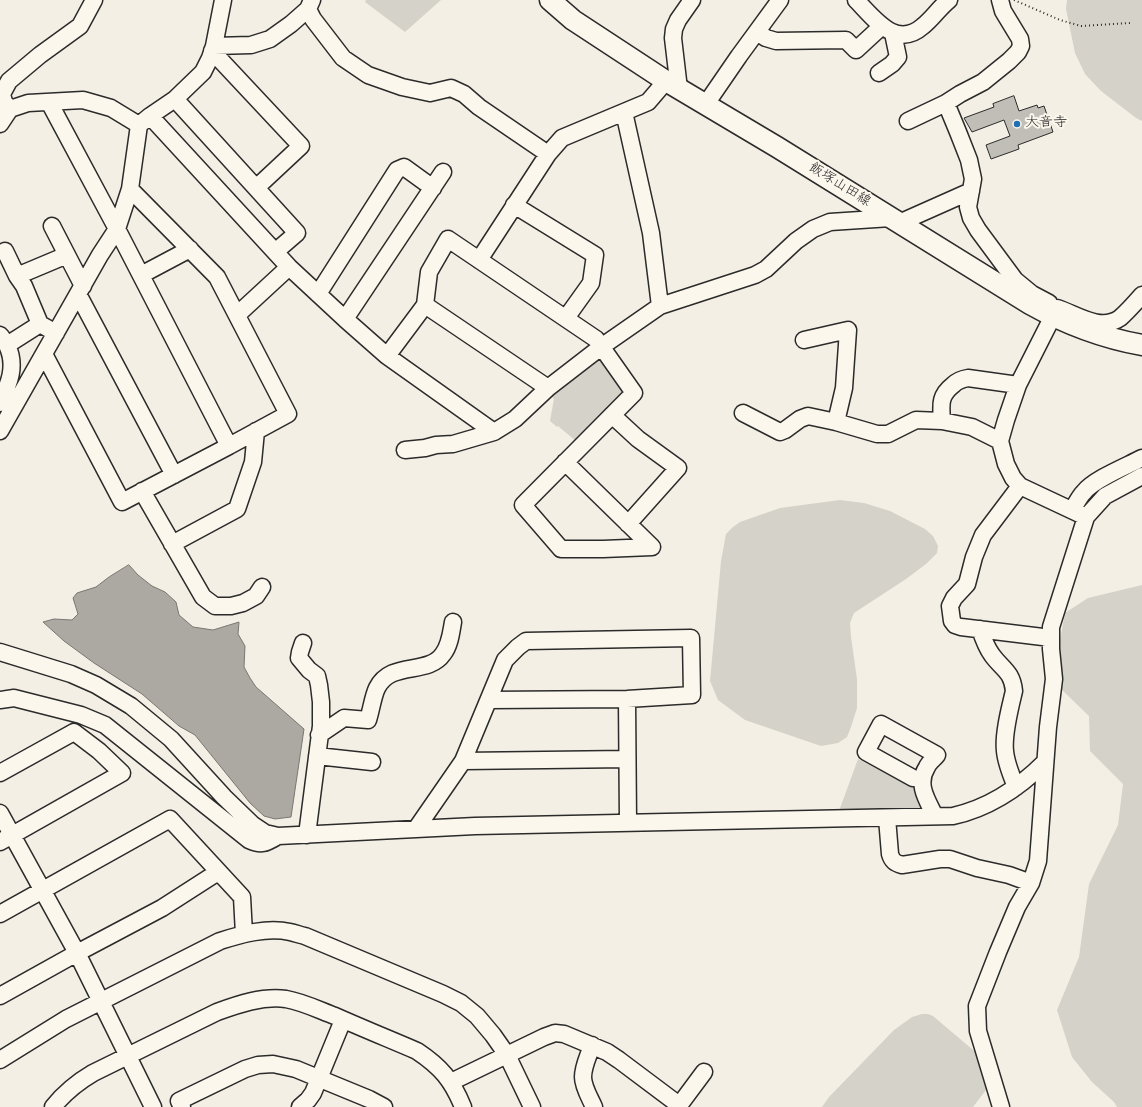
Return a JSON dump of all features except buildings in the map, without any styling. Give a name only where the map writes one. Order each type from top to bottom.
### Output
[{"type":"main road","name":"飯塚山田線","points":[[550,0],[574,20],[672,85],[777,147],[1012,291],[1030,304],[1055,312],[1096,333],[1129,343],[1142,345]]},
{"type":"street","points":[[10,109],[4,102],[2,94],[9,81],[40,55],[80,26],[94,0]]},
{"type":"street","points":[[1,428],[117,229],[130,189],[144,121],[174,99],[203,72],[213,49],[223,0]]},
{"type":"street","points":[[479,260],[548,154],[562,138],[648,102],[672,85],[674,29],[678,20],[692,0]]},
{"type":"street","points":[[706,104],[780,0]]},
{"type":"street","points":[[856,0],[887,30],[898,57],[892,64],[879,73]]},
{"type":"street","points":[[887,30],[902,35],[910,35],[924,26],[941,6],[949,0]]},
{"type":"street","points":[[908,121],[946,103],[983,82],[1018,52],[1021,46],[1020,38],[1002,11],[1000,0]]},
{"type":"street","points":[[213,49],[251,45],[270,39],[291,24],[310,4]]},
{"type":"street","points":[[310,4],[313,20],[343,58],[368,75],[402,87],[430,93],[451,88],[464,94],[479,107],[548,154]]},
{"type":"street","points":[[757,32],[766,38],[776,41],[846,40],[856,50],[887,30]]},
{"type":"street","points":[[213,49],[301,146],[256,188]]},
{"type":"street","points":[[174,99],[297,233],[275,252]]},
{"type":"street","points":[[0,124],[10,109],[28,103],[83,100],[111,108],[144,121],[289,267],[345,319],[387,356],[494,432]]},
{"type":"street","points":[[49,102],[117,229],[229,446]]},
{"type":"street","points":[[946,103],[969,160],[973,179],[968,207],[971,218],[978,230],[1015,280],[1055,312],[1095,323],[1107,323],[1119,318],[1142,295]]},
{"type":"street","points":[[624,112],[650,233],[660,306]]},
{"type":"street","points":[[318,294],[397,170],[404,167],[433,188]]},
{"type":"street","points":[[345,319],[443,172]]},
{"type":"street","points":[[44,354],[122,502],[288,414],[217,276],[130,189]]},
{"type":"street","points":[[405,450],[453,444],[494,432],[515,419],[548,388],[601,346],[660,306],[755,276],[766,269],[796,241],[813,229],[830,222],[895,220],[971,191]]},
{"type":"street","points":[[514,206],[595,255],[592,283],[566,318]]},
{"type":"street","points":[[52,226],[67,254],[81,290],[174,475]]},
{"type":"street","points":[[387,356],[425,306],[429,272],[448,239],[596,338],[634,393],[565,462],[523,505],[561,549],[652,547],[565,462]]},
{"type":"street","points":[[140,275],[190,249]]},
{"type":"street","points":[[56,333],[40,324],[24,286],[8,263],[67,254]]},
{"type":"street","points":[[237,315],[289,267]]},
{"type":"street","points":[[425,306],[548,388]]},
{"type":"street","points":[[1055,312],[1018,385],[1000,441],[1006,464],[1013,478],[1020,486],[1086,517]]},
{"type":"street","points":[[0,403],[8,387],[12,371],[4,347],[40,324]]},
{"type":"street","points":[[804,340],[848,330],[844,388],[836,422]]},
{"type":"street","points":[[942,421],[941,403],[943,396],[948,388],[956,382],[968,378],[1018,385]]},
{"type":"street","points":[[743,413],[780,432],[800,419],[808,416],[836,422],[877,434],[888,434],[916,420],[942,421],[972,428],[1000,441]]},
{"type":"street","points":[[612,415],[638,439],[678,468],[628,524]]},
{"type":"street","points":[[172,544],[237,508],[253,462],[256,431]]},
{"type":"street","points":[[1072,510],[1084,491],[1090,486],[1142,458]]},
{"type":"street","points":[[1001,1107],[978,1031],[977,1006],[1012,920],[1031,883],[1038,861],[1049,712],[1054,679],[1050,649],[1051,627],[1086,517],[1105,496],[1142,476]]},
{"type":"street","points":[[1020,486],[983,535],[974,557],[967,584],[954,598],[950,606],[952,621],[961,627],[1051,638]]},
{"type":"street","points":[[142,491],[203,597],[215,606],[231,606],[242,603],[256,596],[262,587]]},
{"type":"street","points":[[319,735],[344,718],[368,720],[377,687],[393,672],[428,665],[435,662],[443,654],[449,642],[453,622]]},
{"type":"street","points":[[980,629],[986,647],[1010,676],[1013,683],[1014,691],[1004,743],[1008,767],[1016,787]]},
{"type":"street","points":[[416,829],[463,761],[505,660],[518,646],[526,641],[691,638],[692,695],[627,699],[489,700]]},
{"type":"street","points":[[303,643],[299,658],[308,670],[316,676],[319,685],[321,702],[317,756],[307,834]]},
{"type":"street","points":[[0,652],[71,674],[96,685],[131,706],[171,739],[224,797],[253,825],[265,833],[278,836],[475,826],[953,816],[968,813],[985,806],[1016,787],[1032,775],[1045,762]]},
{"type":"street","points":[[0,700],[14,698],[81,715],[105,725],[249,840],[258,844],[267,843],[278,836]]},
{"type":"street","points":[[627,699],[628,823]]},
{"type":"street","points":[[913,778],[866,752],[881,724],[937,755],[927,766],[922,778],[923,790],[935,816]]},
{"type":"street","points":[[0,772],[74,732],[100,752],[122,773],[6,838]]},
{"type":"street","points":[[317,756],[372,762]]},
{"type":"street","points":[[463,761],[627,759]]},
{"type":"street","points":[[0,813],[6,838],[43,890],[77,953],[153,1107]]},
{"type":"street","points":[[887,818],[890,854],[896,863],[902,865],[940,859],[950,859],[1031,883]]},
{"type":"street","points":[[0,914],[170,819],[242,897],[244,934]]},
{"type":"street","points":[[0,996],[162,908],[218,872]]},
{"type":"street","points":[[0,1060],[66,1019],[220,941],[254,932],[278,931],[305,936],[443,994],[461,1004],[477,1016],[507,1055],[532,1107]]},
{"type":"street","points":[[53,1107],[78,1081],[93,1073],[217,1012],[252,1000],[269,999],[285,999],[309,1006],[417,1051],[429,1059],[451,1082],[463,1107]]},
{"type":"street","points":[[300,1107],[313,1093],[343,1020]]},
{"type":"street","points":[[451,1082],[555,1033],[564,1034],[606,1052],[619,1060],[679,1106],[704,1072]]},
{"type":"street","points":[[592,1045],[583,1078],[585,1088],[594,1107]]},
{"type":"street","points":[[182,1107],[180,1101],[245,1070],[258,1065],[273,1064],[287,1066],[319,1078],[384,1107]]},
{"type":"path","points":[[1014,0],[1060,20],[1081,26],[1131,23]]},
{"type":"shaded area","points":[[366,0],[441,0],[405,32],[365,2]]},
{"type":"shaded area","points":[[1067,0],[1142,0],[1142,121],[1101,91],[1085,74],[1075,53],[1066,9]]},
{"type":"shaded area","points":[[603,355],[627,389],[577,442],[550,421],[554,399],[550,394]]},
{"type":"shaded area","points":[[840,500],[864,503],[890,511],[925,529],[933,536],[938,546],[937,553],[926,564],[854,613],[850,623],[857,679],[857,708],[847,737],[838,743],[821,746],[745,720],[718,700],[710,681],[721,561],[726,534],[740,522],[780,508]]},
{"type":"shaded area","points":[[129,565],[138,575],[152,586],[165,592],[176,602],[179,615],[193,627],[213,630],[239,622],[238,634],[245,646],[244,667],[250,678],[256,687],[304,729],[291,817],[275,819],[264,816],[250,803],[195,735],[179,726],[142,694],[94,663],[64,641],[43,622],[54,619],[72,620],[78,614],[73,598],[77,593],[96,587]]},
{"type":"shaded area","points":[[1142,585],[1142,1107],[1117,1107],[1114,1102],[1092,1082],[1072,1057],[1057,1010],[1079,957],[1089,884],[1118,825],[1123,784],[1090,751],[1089,716],[1062,690],[1059,646],[1065,613],[1088,598]]},
{"type":"shaded area","points":[[858,759],[919,791],[925,810],[839,811]]},
{"type":"shaded area","points":[[922,1014],[933,1016],[979,1055],[989,1079],[986,1090],[973,1107],[822,1107],[829,1097],[894,1030],[912,1017]]},
{"type":"place","name":"大音寺","points":[[1017,124]]}]
